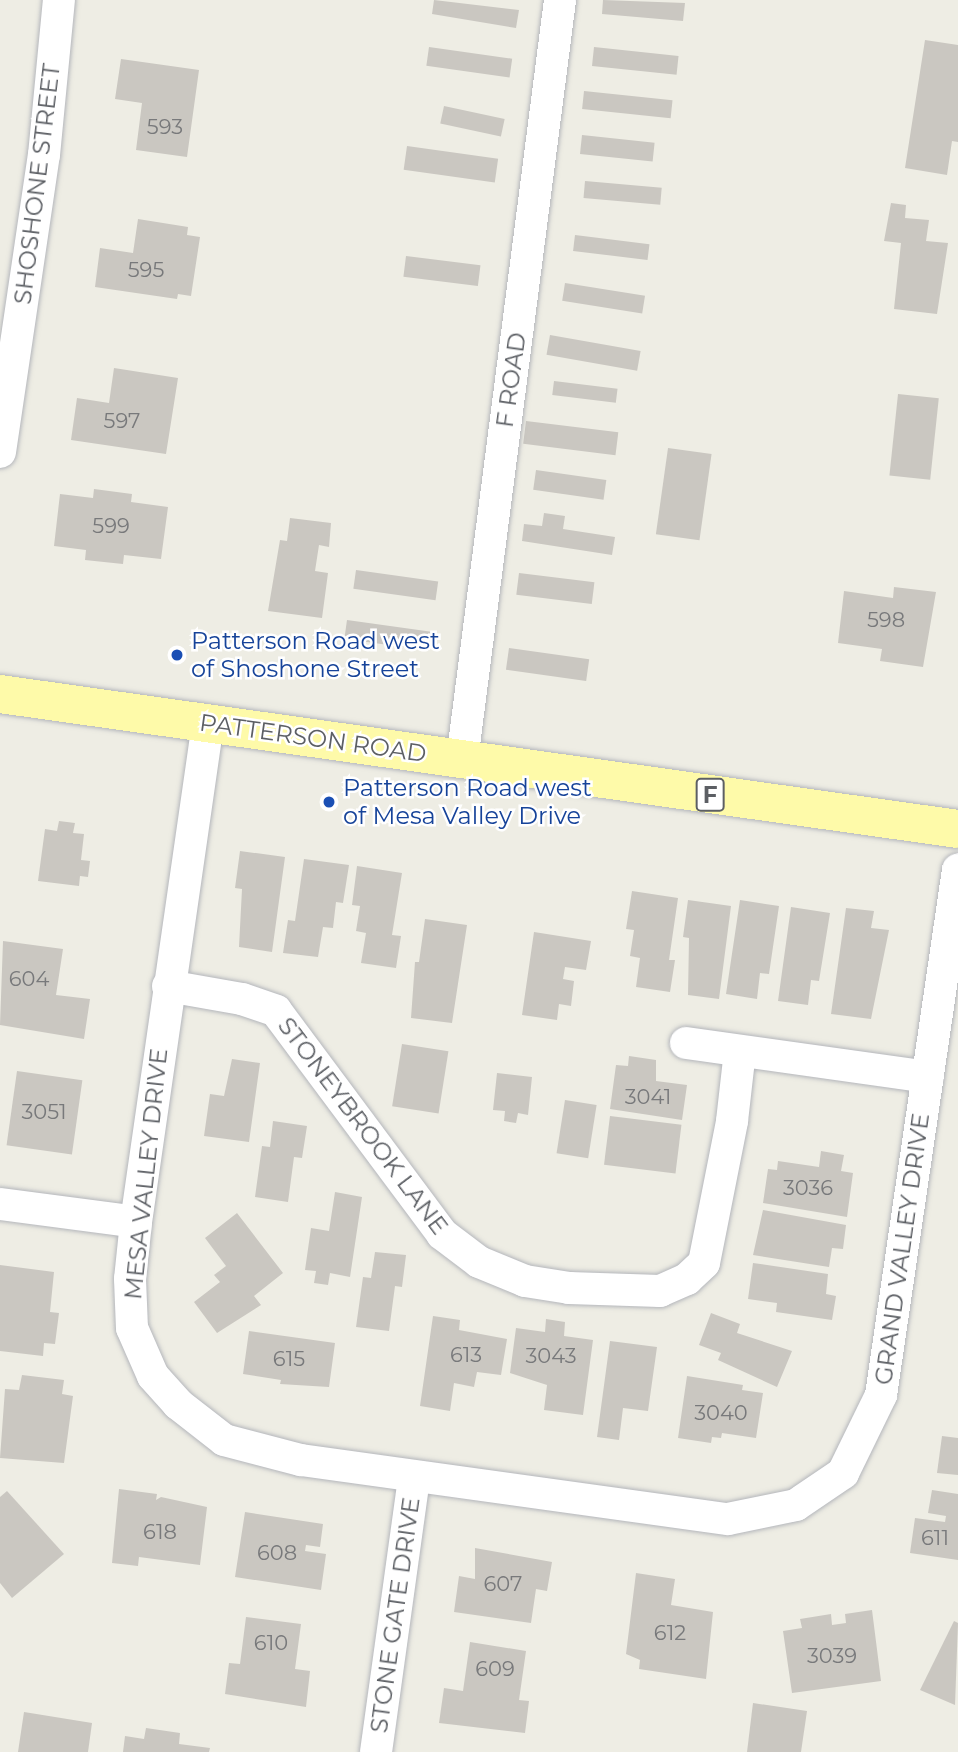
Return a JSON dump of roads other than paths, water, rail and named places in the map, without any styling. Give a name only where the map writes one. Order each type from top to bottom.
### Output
[{"type":"main road","name":"PATTERSON ROAD","points":[[0,694],[958,829]]},
{"type":"street","name":"SHOSHONE STREET","points":[[0,452],[44,155],[59,0]]},
{"type":"street","name":"F ROAD","points":[[462,760],[560,0]]},
{"type":"street","name":"MESA VALLEY DRIVE","points":[[208,723],[136,1222],[130,1279],[132,1328],[153,1376],[178,1404],[223,1440],[300,1460],[414,1478]]},
{"type":"street","name":"GRAND VALLEY DRIVE","points":[[414,1478],[728,1519],[796,1505],[843,1473],[881,1395],[958,870]]},
{"type":"street","name":"STONEYBROOK LANE","points":[[168,986],[242,999],[276,1011],[442,1234],[479,1262],[525,1281],[569,1288],[660,1291],[687,1279],[704,1263],[732,1121],[740,1051]]},
{"type":"street","points":[[686,1043],[928,1077]]},
{"type":"street","points":[[0,1204],[136,1222]]},
{"type":"street","name":"STONE GATE DRIVE","points":[[376,1752],[414,1478]]},
{"type":"place","name":"Patterson Road west of Shoshone Street","points":[[177,655]]},
{"type":"place","name":"Patterson Road west of Mesa Valley Drive","points":[[329,802]]}]
